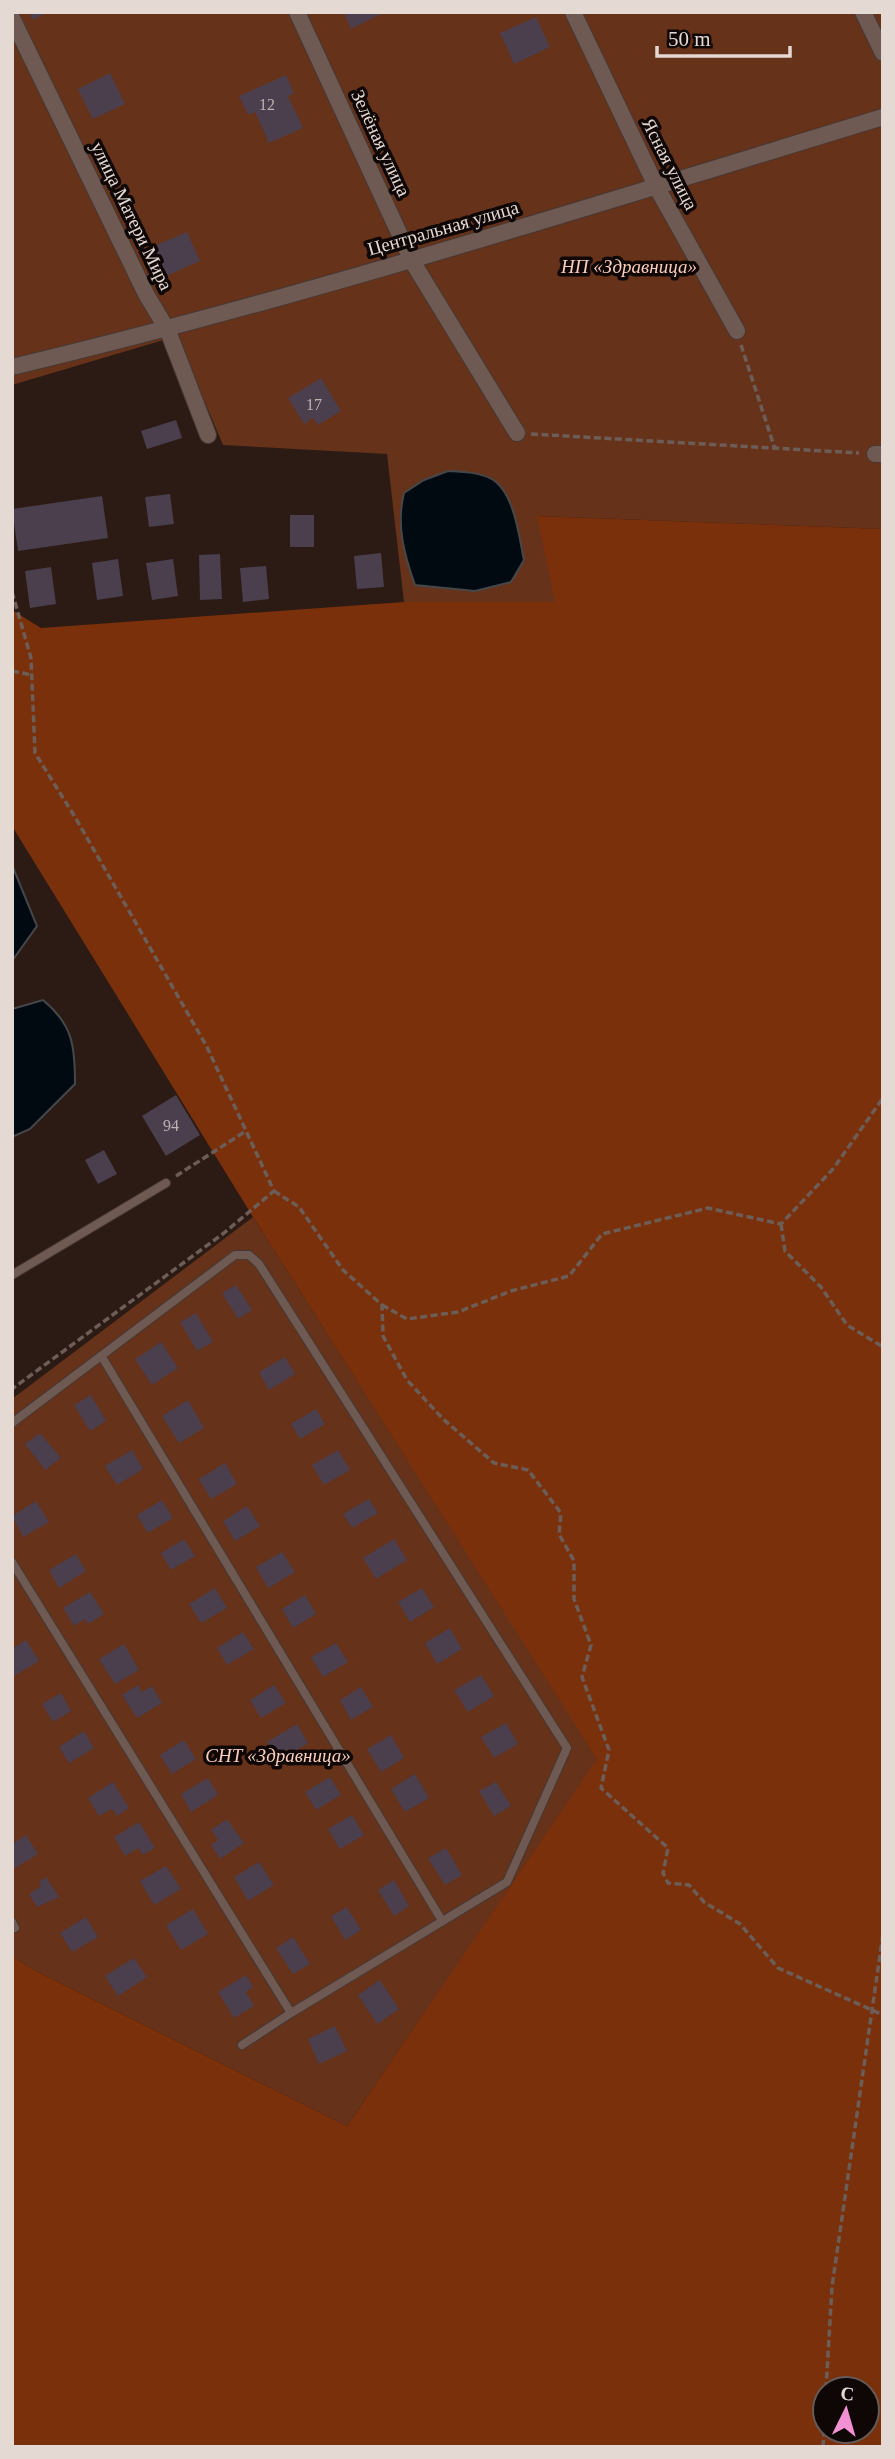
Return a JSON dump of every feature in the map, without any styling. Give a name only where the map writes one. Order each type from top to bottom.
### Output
[{"type":"street","name":"Зелёная улица","points":[[297,12],[412,261],[517,433]]},
{"type":"street","name":"Ясная улица","points":[[573,12],[656,186],[737,331]]},
{"type":"street","points":[[863,12],[883,53]]},
{"type":"street","name":"улица Матери Мира","points":[[12,19],[146,294],[168,331],[208,435]]},
{"type":"street","name":"Центральная улица","points":[[12,368],[168,331],[412,261],[883,117]]},
{"type":"lane","points":[[12,1275],[166,1183]]},
{"type":"lane","points":[[12,1423],[235,1255],[249,1255],[258,1264],[567,1748],[507,1882],[441,1919],[242,2045]]},
{"type":"lane","points":[[102,1357],[441,1919]]},
{"type":"lane","points":[[12,1562],[291,2013]]},
{"type":"path","points":[[737,331],[775,449]]},
{"type":"path","points":[[517,433],[879,454]]},
{"type":"path","points":[[12,592],[32,658],[35,753],[75,817],[207,1047],[274,1191],[299,1207],[343,1270],[382,1306],[407,1319],[457,1312],[512,1291],[569,1276],[602,1234],[708,1208],[781,1224]]},
{"type":"path","points":[[12,671],[32,675]]},
{"type":"path","points":[[781,1224],[833,1169],[883,1098]]},
{"type":"path","points":[[166,1183],[246,1131]]},
{"type":"path","points":[[12,1389],[224,1233],[274,1191]]},
{"type":"path","points":[[781,1224],[785,1251],[821,1287],[847,1325],[883,1347]]},
{"type":"path","points":[[382,1306],[383,1336],[408,1380],[443,1419],[494,1463],[528,1470],[561,1513],[559,1534],[574,1561],[573,1599],[591,1645],[582,1677],[609,1750],[601,1788],[668,1848],[663,1873],[668,1883],[689,1885],[704,1902],[740,1924],[778,1968],[841,1994],[870,2012],[883,2015]]},
{"type":"path","points":[[827,2375],[832,2287],[883,1934]]},
{"type":"green space","name":"НП «Здравница»","points":[[12,12],[883,12],[883,529],[538,516],[556,602],[404,602],[387,454],[223,445],[177,336],[12,385]]},
{"type":"green space","name":"СНТ «Здравница»","points":[[253,1217],[598,1759],[347,2126],[34,1970],[12,1956],[12,1399]]},
{"type":"shaded area","points":[[448,471],[486,476],[496,482],[508,498],[524,560],[511,582],[475,591],[415,585],[402,539],[404,493],[424,480]]},
{"type":"shaded area","points":[[537,516],[883,529],[883,2447],[12,2447],[12,1956],[34,1970],[347,2126],[597,1759],[253,1217],[12,826],[12,610],[41,628],[404,602],[555,602]]},
{"type":"shaded area","points":[[12,865],[37,926],[12,961]]},
{"type":"shaded area","points":[[43,1000],[61,1018],[70,1037],[75,1084],[30,1129],[12,1137],[12,1009]]},
{"type":"building","points":[[29,12],[48,12],[33,20]]},
{"type":"building","points":[[344,12],[385,12],[351,29]]},
{"type":"building","points":[[536,17],[550,47],[514,64],[500,33]]},
{"type":"building","points":[[110,73],[125,104],[93,119],[78,89]]},
{"type":"building","points":[[286,75],[294,93],[288,96],[303,128],[269,143],[255,112],[248,115],[239,96]]},
{"type":"building","points":[[187,232],[200,261],[166,276],[154,246]]},
{"type":"building","points":[[321,378],[341,411],[318,425],[313,418],[304,424],[288,398]]},
{"type":"building","points":[[176,420],[182,438],[147,449],[141,431]]},
{"type":"building","points":[[170,494],[174,524],[149,527],[145,497]]},
{"type":"building","points":[[102,496],[108,538],[18,551],[12,509]]},
{"type":"building","points":[[290,515],[314,515],[314,547],[290,547]]},
{"type":"building","points":[[381,553],[384,587],[357,589],[354,556]]},
{"type":"building","points":[[220,554],[222,599],[200,600],[199,555]]},
{"type":"building","points":[[118,559],[123,596],[97,600],[92,563]]},
{"type":"building","points":[[173,559],[178,596],[152,600],[146,563]]},
{"type":"building","points":[[266,566],[269,599],[243,602],[240,568]]},
{"type":"building","points":[[51,567],[56,604],[30,608],[25,571]]},
{"type":"building","points":[[176,1095],[200,1135],[166,1156],[142,1116]]},
{"type":"building","points":[[104,1150],[117,1174],[98,1184],[85,1160]]},
{"type":"building","points":[[236,1285],[252,1310],[238,1319],[222,1293]]},
{"type":"building","points":[[196,1313],[213,1342],[197,1351],[180,1322]]},
{"type":"building","points":[[161,1342],[178,1368],[152,1385],[135,1359]]},
{"type":"building","points":[[285,1357],[295,1374],[269,1390],[259,1372]]},
{"type":"building","points":[[91,1395],[106,1421],[90,1431],[74,1405]]},
{"type":"building","points":[[188,1400],[204,1428],[179,1443],[162,1416]]},
{"type":"building","points":[[316,1409],[325,1424],[300,1439],[291,1424]]},
{"type":"building","points":[[40,1433],[61,1458],[45,1470],[25,1444]]},
{"type":"building","points":[[132,1450],[143,1469],[117,1485],[105,1466]]},
{"type":"building","points":[[338,1450],[350,1470],[324,1485],[312,1465]]},
{"type":"building","points":[[225,1463],[237,1484],[211,1499],[199,1479]]},
{"type":"building","points":[[369,1499],[378,1513],[352,1528],[343,1514]]},
{"type":"building","points":[[162,1500],[173,1518],[148,1533],[137,1515]]},
{"type":"building","points":[[36,1501],[49,1522],[23,1537],[12,1516]]},
{"type":"building","points":[[247,1506],[260,1526],[235,1541],[223,1521]]},
{"type":"building","points":[[184,1539],[195,1556],[171,1570],[161,1553]]},
{"type":"building","points":[[394,1539],[407,1560],[376,1579],[363,1558]]},
{"type":"building","points":[[282,1552],[295,1572],[268,1588],[256,1567]]},
{"type":"building","points":[[76,1554],[86,1571],[59,1588],[49,1570]]},
{"type":"building","points":[[215,1588],[227,1608],[201,1623],[189,1604]]},
{"type":"building","points":[[422,1588],[434,1607],[410,1622],[398,1602]]},
{"type":"building","points":[[90,1592],[104,1614],[88,1624],[85,1619],[74,1626],[63,1608]]},
{"type":"building","points":[[305,1595],[316,1614],[293,1628],[282,1609]]},
{"type":"building","points":[[450,1628],[462,1649],[437,1664],[425,1643]]},
{"type":"building","points":[[243,1632],[254,1649],[227,1665],[217,1648]]},
{"type":"building","points":[[26,1640],[39,1661],[14,1676],[12,1649]]},
{"type":"building","points":[[336,1643],[348,1662],[323,1677],[311,1657]]},
{"type":"building","points":[[124,1644],[139,1670],[115,1684],[99,1659]]},
{"type":"building","points":[[481,1675],[494,1696],[468,1712],[454,1690]]},
{"type":"building","points":[[138,1685],[142,1692],[152,1686],[162,1703],[137,1718],[122,1695]]},
{"type":"building","points":[[274,1685],[286,1703],[261,1718],[250,1700]]},
{"type":"building","points":[[361,1687],[373,1707],[351,1720],[340,1700]]},
{"type":"building","points":[[61,1693],[71,1711],[53,1722],[42,1704]]},
{"type":"building","points":[[506,1723],[518,1744],[494,1758],[481,1737]]},
{"type":"building","points":[[297,1724],[308,1743],[279,1761],[267,1742]]},
{"type":"building","points":[[84,1731],[94,1748],[69,1763],[59,1747]]},
{"type":"building","points":[[391,1735],[404,1758],[381,1772],[367,1749]]},
{"type":"building","points":[[184,1740],[196,1759],[172,1774],[160,1755]]},
{"type":"building","points":[[415,1774],[429,1798],[405,1812],[391,1789]]},
{"type":"building","points":[[330,1777],[341,1795],[316,1810],[305,1792]]},
{"type":"building","points":[[208,1778],[218,1795],[191,1812],[181,1794]]},
{"type":"building","points":[[113,1782],[129,1808],[117,1816],[112,1809],[99,1816],[88,1798]]},
{"type":"building","points":[[496,1782],[511,1806],[494,1816],[479,1791]]},
{"type":"building","points":[[352,1815],[364,1835],[340,1849],[328,1829]]},
{"type":"building","points":[[227,1819],[244,1843],[220,1859],[211,1845],[218,1840],[211,1830]]},
{"type":"building","points":[[139,1822],[155,1848],[143,1855],[138,1848],[125,1856],[114,1837]]},
{"type":"building","points":[[26,1835],[38,1854],[12,1870],[12,1844]]},
{"type":"building","points":[[446,1848],[462,1875],[445,1885],[428,1858]]},
{"type":"building","points":[[259,1862],[274,1885],[248,1901],[234,1877]]},
{"type":"building","points":[[166,1866],[181,1889],[154,1905],[140,1881]]},
{"type":"building","points":[[46,1877],[59,1897],[37,1907],[29,1894],[41,1886],[39,1882]]},
{"type":"building","points":[[394,1880],[409,1906],[394,1916],[378,1890]]},
{"type":"building","points":[[347,1907],[361,1930],[345,1940],[331,1916]]},
{"type":"building","points":[[193,1909],[208,1934],[181,1950],[166,1925]]},
{"type":"building","points":[[86,1917],[98,1937],[72,1952],[60,1933]]},
{"type":"building","points":[[293,1937],[310,1964],[293,1974],[276,1948]]},
{"type":"building","points":[[134,1958],[147,1977],[118,1996],[105,1976]]},
{"type":"building","points":[[246,1975],[253,1987],[246,1992],[254,2006],[234,2018],[218,1992]]},
{"type":"building","points":[[380,1980],[399,2009],[377,2024],[358,1995]]},
{"type":"building","points":[[335,2026],[347,2051],[319,2064],[308,2039]]}]
